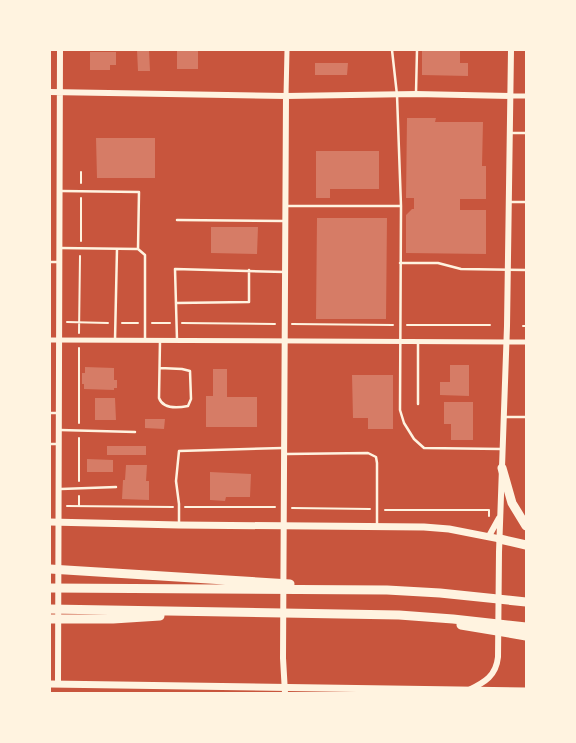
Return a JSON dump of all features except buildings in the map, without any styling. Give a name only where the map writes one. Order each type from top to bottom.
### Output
[{"type":"highway","points":[[502,468],[512,503],[526,526]]},
{"type":"highway","points":[[500,539],[526,545]]},
{"type":"highway","points":[[50,569],[449,594],[526,602]]},
{"type":"highway","points":[[50,588],[387,590]]},
{"type":"highway","points":[[50,610],[411,615],[526,627]]},
{"type":"highway","points":[[50,619],[127,619],[216,612]]},
{"type":"highway","points":[[411,615],[526,636]]},
{"type":"main road","points":[[54,522],[424,527],[500,539]]},
{"type":"main road","points":[[54,683],[284,690],[526,691]]},
{"type":"street","points":[[54,683],[57,643],[57,555],[54,522],[58,506],[60,444],[60,50]]},
{"type":"street","points":[[284,690],[282,658],[287,50]]},
{"type":"street","points":[[468,690],[490,678],[496,670],[497,664],[506,342],[511,50]]},
{"type":"street","points":[[50,92],[286,96],[416,94],[526,96]]},
{"type":"street","points":[[50,340],[526,342]]},
{"type":"street","points":[[489,536],[500,514]]},
{"type":"lane","points":[[392,50],[397,95],[401,206],[400,410],[404,423],[418,444],[424,448],[430,450],[503,449]]},
{"type":"lane","points":[[416,50],[416,94]]},
{"type":"lane","points":[[510,133],[526,133]]},
{"type":"lane","points":[[60,191],[139,192],[138,250]]},
{"type":"lane","points":[[508,202],[526,202]]},
{"type":"lane","points":[[286,206],[401,206]]},
{"type":"lane","points":[[177,220],[286,221]]},
{"type":"lane","points":[[60,248],[138,250],[144,254],[146,265],[144,340]]},
{"type":"lane","points":[[115,340],[117,249]]},
{"type":"lane","points":[[50,262],[60,262]]},
{"type":"lane","points":[[400,263],[438,263],[461,269],[526,270]]},
{"type":"lane","points":[[177,340],[175,269],[285,272]]},
{"type":"lane","points":[[176,303],[249,302],[249,270]]},
{"type":"lane","points":[[160,340],[159,398],[162,405],[188,406],[191,399],[190,371],[160,368]]},
{"type":"lane","points":[[418,341],[418,404]]},
{"type":"lane","points":[[50,413],[60,413]]},
{"type":"lane","points":[[504,417],[526,417]]},
{"type":"lane","points":[[60,430],[135,432]]},
{"type":"lane","points":[[50,444],[60,444]]},
{"type":"lane","points":[[179,525],[176,481],[179,451],[284,451],[372,454],[376,457],[377,526]]},
{"type":"lane","points":[[59,489],[116,487]]},
{"type":"path","points":[[60,322],[490,326]]},
{"type":"path","points":[[58,506],[489,510]]}]
